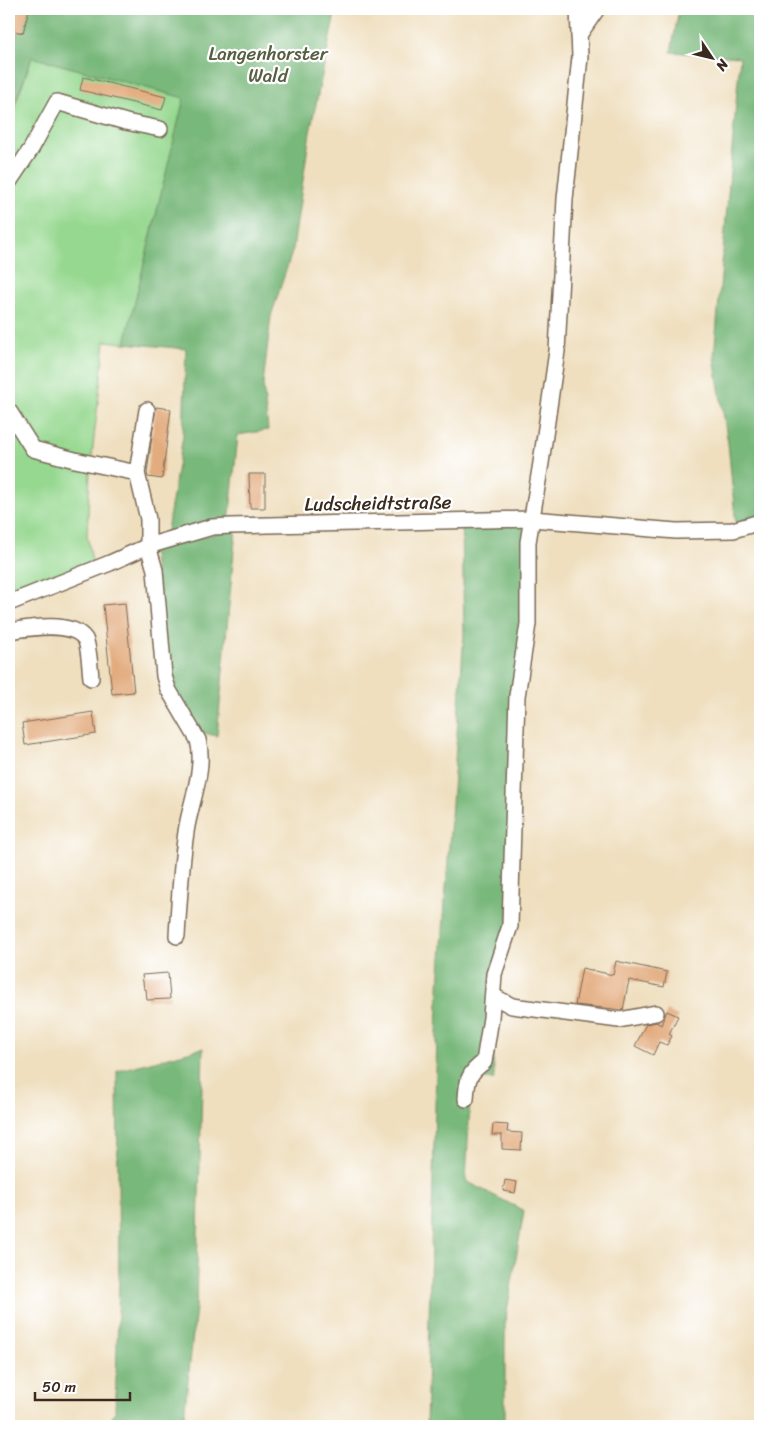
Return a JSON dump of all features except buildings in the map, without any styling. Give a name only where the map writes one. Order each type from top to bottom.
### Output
[{"type":"street","points":[[466,1099],[467,1082],[473,1069],[484,1062],[494,974],[510,926],[517,696],[528,624],[528,542],[542,463],[557,351],[565,199],[580,57],[578,9]]},
{"type":"street","points":[[579,35],[597,9]]},
{"type":"street","points":[[9,182],[35,142],[57,102],[126,122],[160,129]]},
{"type":"street","points":[[147,410],[137,473],[148,520],[148,546],[154,570],[164,676],[168,689],[198,740],[200,749],[199,771],[186,830],[176,936]]},
{"type":"street","points":[[9,411],[33,449],[137,473]]},
{"type":"street","name":"Ludscheidtstraße","points":[[9,603],[148,546],[212,527],[532,519],[676,531],[733,530],[760,522]]},
{"type":"street","points":[[9,631],[38,627],[67,628],[78,632],[86,640],[91,678]]},
{"type":"street","points":[[493,996],[512,1006],[619,1020],[656,1013]]},
{"type":"green space","name":"Langenhorster Wald","points":[[9,9],[336,9],[310,132],[293,249],[271,316],[263,384],[268,430],[238,435],[229,522],[166,536],[183,436],[186,349],[125,343],[184,98],[32,57],[9,118]]},
{"type":"green space","points":[[679,9],[760,9],[760,520],[736,526],[728,443],[714,357],[740,57],[671,52]]},
{"type":"green space","points":[[32,57],[185,98],[125,343],[105,341],[90,473],[87,535],[93,566],[9,594],[9,124]]},
{"type":"green space","points":[[526,521],[508,926],[491,974],[494,1079],[471,1079],[466,1181],[524,1211],[505,1323],[505,1426],[426,1426],[438,1001],[464,634],[462,523]]},
{"type":"green space","points":[[236,529],[217,736],[196,731],[170,689],[152,549]]},
{"type":"green space","points":[[203,1048],[196,1307],[183,1426],[107,1426],[115,1412],[119,1282],[117,1071]]}]
